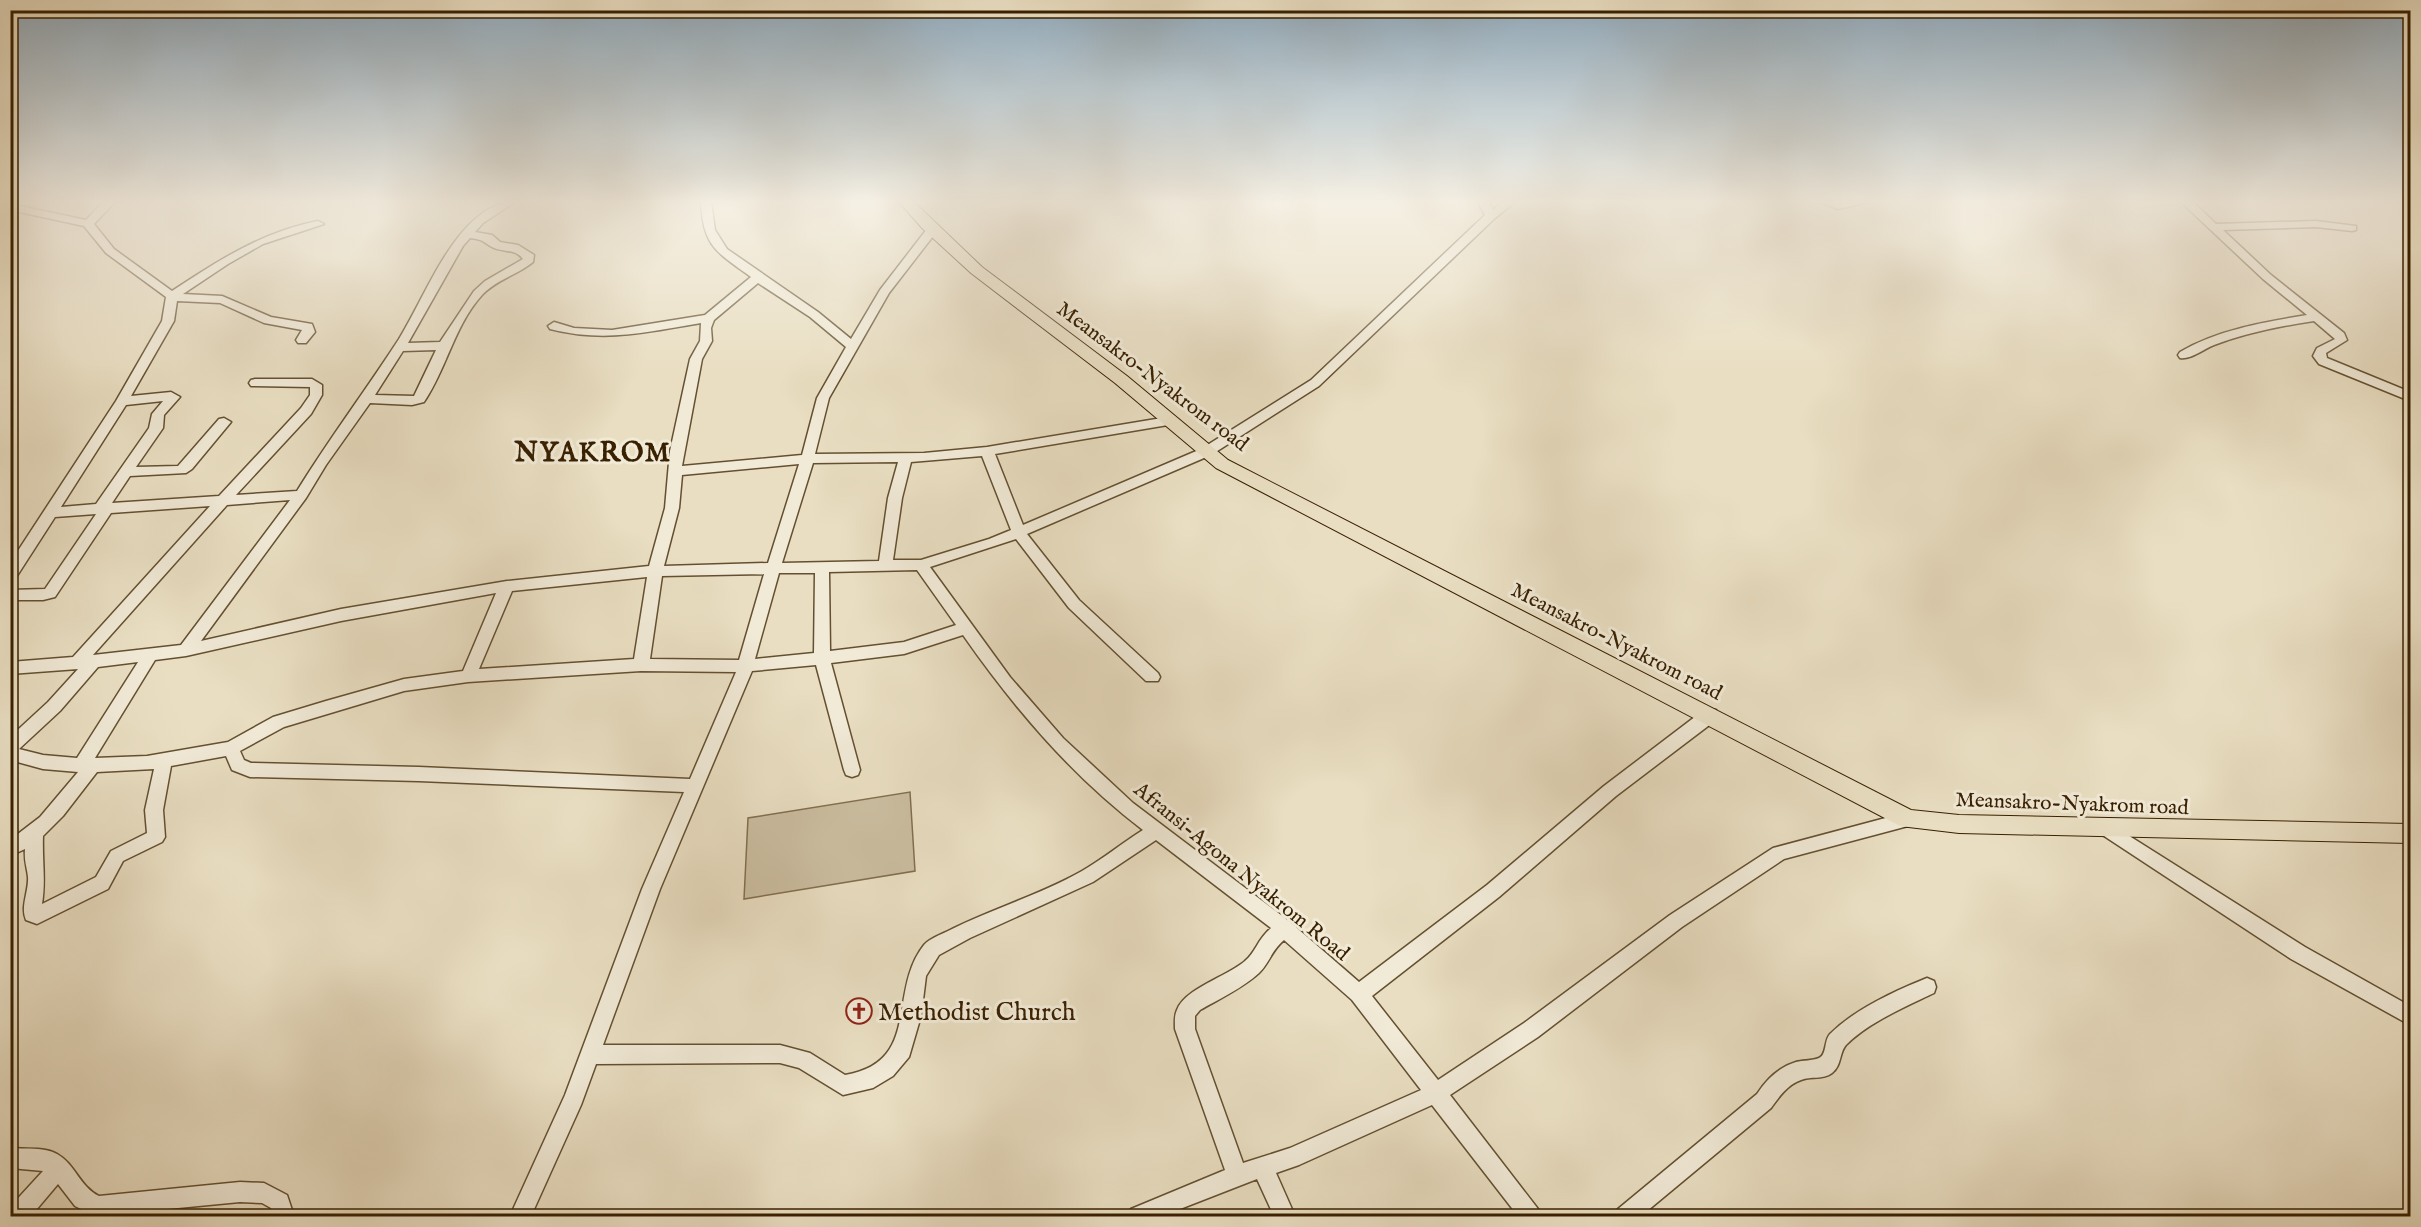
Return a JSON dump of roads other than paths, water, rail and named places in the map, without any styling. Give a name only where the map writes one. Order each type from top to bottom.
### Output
[{"type":"main road","name":"Meansakro-Nyakrom road","points":[[964,259],[1008,296],[1108,369],[1168,422],[1222,464],[1908,819],[1959,824],[2410,834]]},
{"type":"street","points":[[121,259],[172,297],[222,300],[268,320],[308,327],[309,332],[302,340]]},
{"type":"street","points":[[10,575],[122,401],[168,321],[172,297],[230,259]]},
{"type":"street","points":[[186,650],[301,495],[366,399],[400,347],[450,259]]},
{"type":"street","points":[[366,399],[412,401],[419,399],[437,367],[444,346],[482,289],[515,271],[529,259]]},
{"type":"street","points":[[733,259],[840,334],[853,347]]},
{"type":"street","points":[[520,1216],[574,1098],[651,889],[746,666],[772,569],[798,495],[823,398],[894,275],[907,259]]},
{"type":"street","points":[[10,668],[150,656],[341,615],[507,586],[655,571],[921,565],[994,543],[1206,452],[1315,382],[1395,310],[1447,259]]},
{"type":"street","points":[[2246,259],[2340,336],[2341,340],[2321,351],[2319,356],[2323,361],[2410,397]]},
{"type":"street","points":[[641,665],[655,571],[672,508],[675,471],[696,359],[706,341],[705,327],[709,318],[757,278]]},
{"type":"street","points":[[2184,355],[2198,346],[2250,331],[2317,317]]},
{"type":"street","points":[[554,326],[567,330],[614,335],[709,318]]},
{"type":"street","points":[[400,347],[444,346]]},
{"type":"street","points":[[76,664],[306,411],[316,395],[316,385],[312,383],[255,383]]},
{"type":"street","points":[[10,595],[50,593],[125,472],[156,428],[158,414],[174,397],[122,401]]},
{"type":"street","points":[[125,472],[181,470],[187,466],[224,422]]},
{"type":"street","points":[[675,471],[806,459],[906,457],[987,450],[1168,422]]},
{"type":"street","points":[[987,450],[1019,533],[1074,604],[1152,677]]},
{"type":"street","points":[[885,566],[895,498],[906,457]]},
{"type":"street","points":[[52,512],[301,495]]},
{"type":"street","name":"Afransi-Agona Nyakrom Road","points":[[921,565],[1004,681],[1057,743],[1127,808],[1284,928],[1359,994],[1531,1216]]},
{"type":"street","points":[[822,568],[822,658],[852,770]]},
{"type":"street","points":[[468,676],[507,586]]},
{"type":"street","points":[[10,753],[22,758],[88,764],[164,760],[215,749],[231,749],[252,735],[279,722],[326,706],[404,685],[468,676],[641,665],[746,666],[904,648],[965,628]]},
{"type":"street","points":[[10,849],[35,833],[53,816],[88,764],[150,656]]},
{"type":"street","points":[[10,747],[43,720],[70,692],[93,662]]},
{"type":"street","points":[[1359,994],[1493,891],[1610,791],[1710,715]]},
{"type":"street","points":[[231,749],[238,765],[250,770],[419,774],[695,786]]},
{"type":"street","points":[[35,833],[33,864],[37,877],[32,914],[37,916],[102,883],[117,856],[156,837],[154,810],[164,760]]},
{"type":"street","points":[[1138,1216],[1237,1175],[1292,1158],[1436,1093],[1531,1030],[1676,921],[1779,853],[1908,819]]},
{"type":"street","points":[[2104,827],[2298,952],[2410,1016]]},
{"type":"street","points":[[590,1054],[780,1054],[804,1060],[843,1085],[866,1081],[886,1070],[902,1050],[911,1016],[917,974],[932,949],[964,932],[1087,877],[1156,830]]},
{"type":"street","points":[[1237,1175],[1185,1029],[1185,1014],[1193,1004],[1250,969],[1259,960],[1265,945],[1284,928]]},
{"type":"street","points":[[1625,1216],[1764,1101],[1774,1086],[1797,1071],[1824,1067],[1832,1059],[1835,1042],[1857,1023],[1927,987]]},
{"type":"street","points":[[10,1158],[50,1161],[59,1168],[82,1199],[98,1207],[240,1192],[264,1193],[280,1202],[283,1216]]},
{"type":"street","points":[[1262,1167],[1285,1216]]},
{"type":"street","points":[[17,1216],[59,1168]]},
{"type":"place","name":"Methodist Church","points":[[859,1011]]},
{"type":"district","name":"NYAKROM","points":[[593,452]]}]
